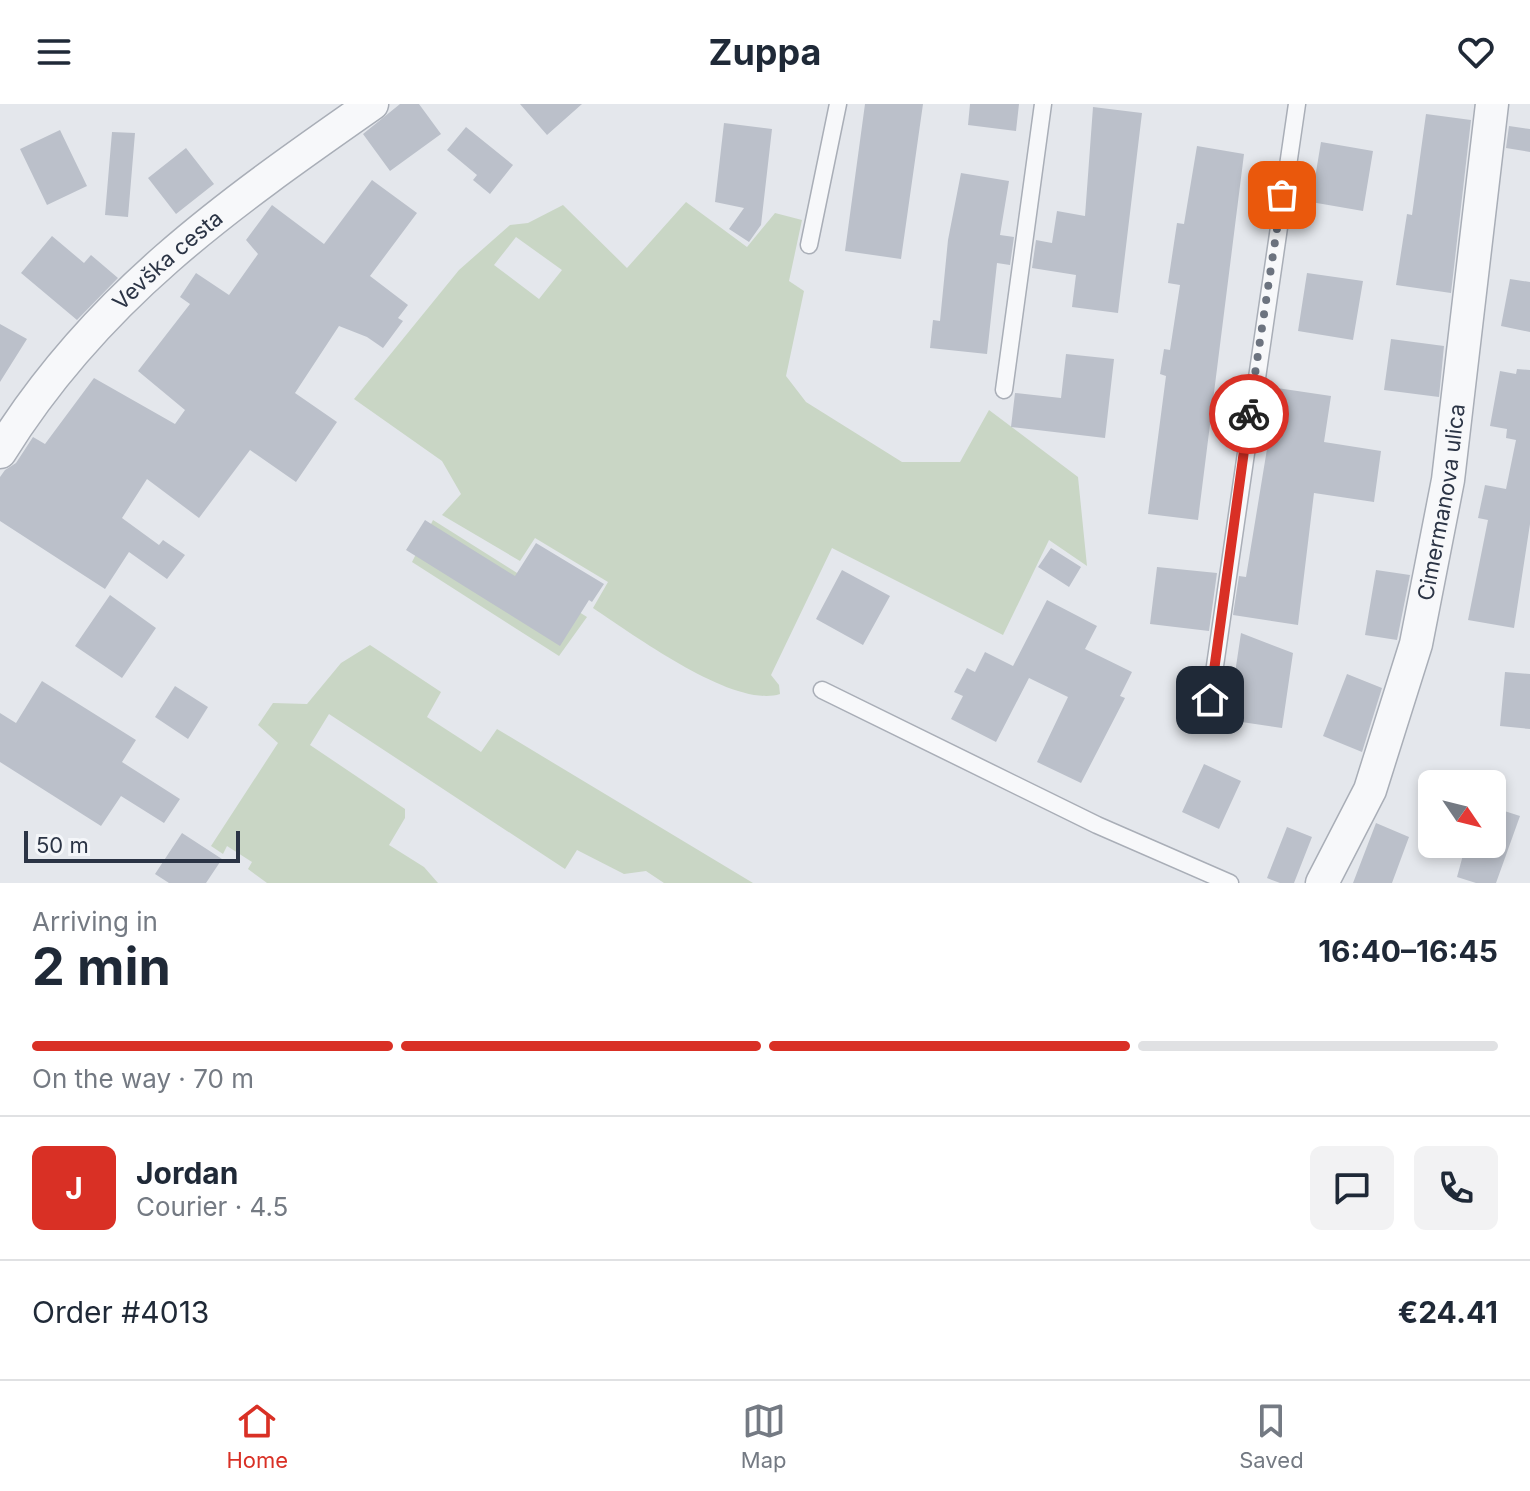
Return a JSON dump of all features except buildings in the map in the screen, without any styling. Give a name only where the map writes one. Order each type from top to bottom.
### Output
[{"type":"street","name":"Vevška cesta","points":[[0,452],[57,372],[129,291],[181,242],[372,104]]},
{"type":"street","name":"Cimermanova ulica","points":[[1322,883],[1370,790],[1416,644],[1448,480],[1492,104]]},
{"type":"lane","points":[[809,245],[838,104]]},
{"type":"lane","points":[[1004,390],[1043,104]]},
{"type":"lane","points":[[1210,700],[1297,104]]},
{"type":"lane","points":[[822,690],[1097,825],[1230,883]]},
{"type":"green space","points":[[686,202],[747,247],[775,213],[802,220],[789,281],[804,291],[786,376],[806,402],[902,462],[960,462],[989,410],[1078,477],[1087,566],[1049,540],[1003,635],[832,548],[771,675],[779,685],[780,694],[760,696],[737,691],[685,667],[593,608],[608,582],[535,538],[520,561],[442,515],[461,494],[442,461],[354,399],[459,270],[510,225],[528,223],[563,205],[627,268]],"holes":[[[516,237],[562,270],[539,299],[494,265]]]},
{"type":"green space","points":[[433,520],[587,617],[559,656],[412,562]]},
{"type":"green space","points":[[370,645],[441,692],[427,717],[481,752],[497,729],[753,883],[664,883],[646,871],[624,874],[577,850],[565,869],[329,714],[310,745],[405,809],[405,818],[389,845],[424,867],[438,883],[267,883],[248,869],[252,862],[227,846],[223,854],[211,846],[278,743],[258,725],[273,703],[307,704],[341,663]]},
{"type":"way so far","points":[[1249,414],[1282,195]]},
{"type":"route","points":[[1210,700],[1249,414]]}]
